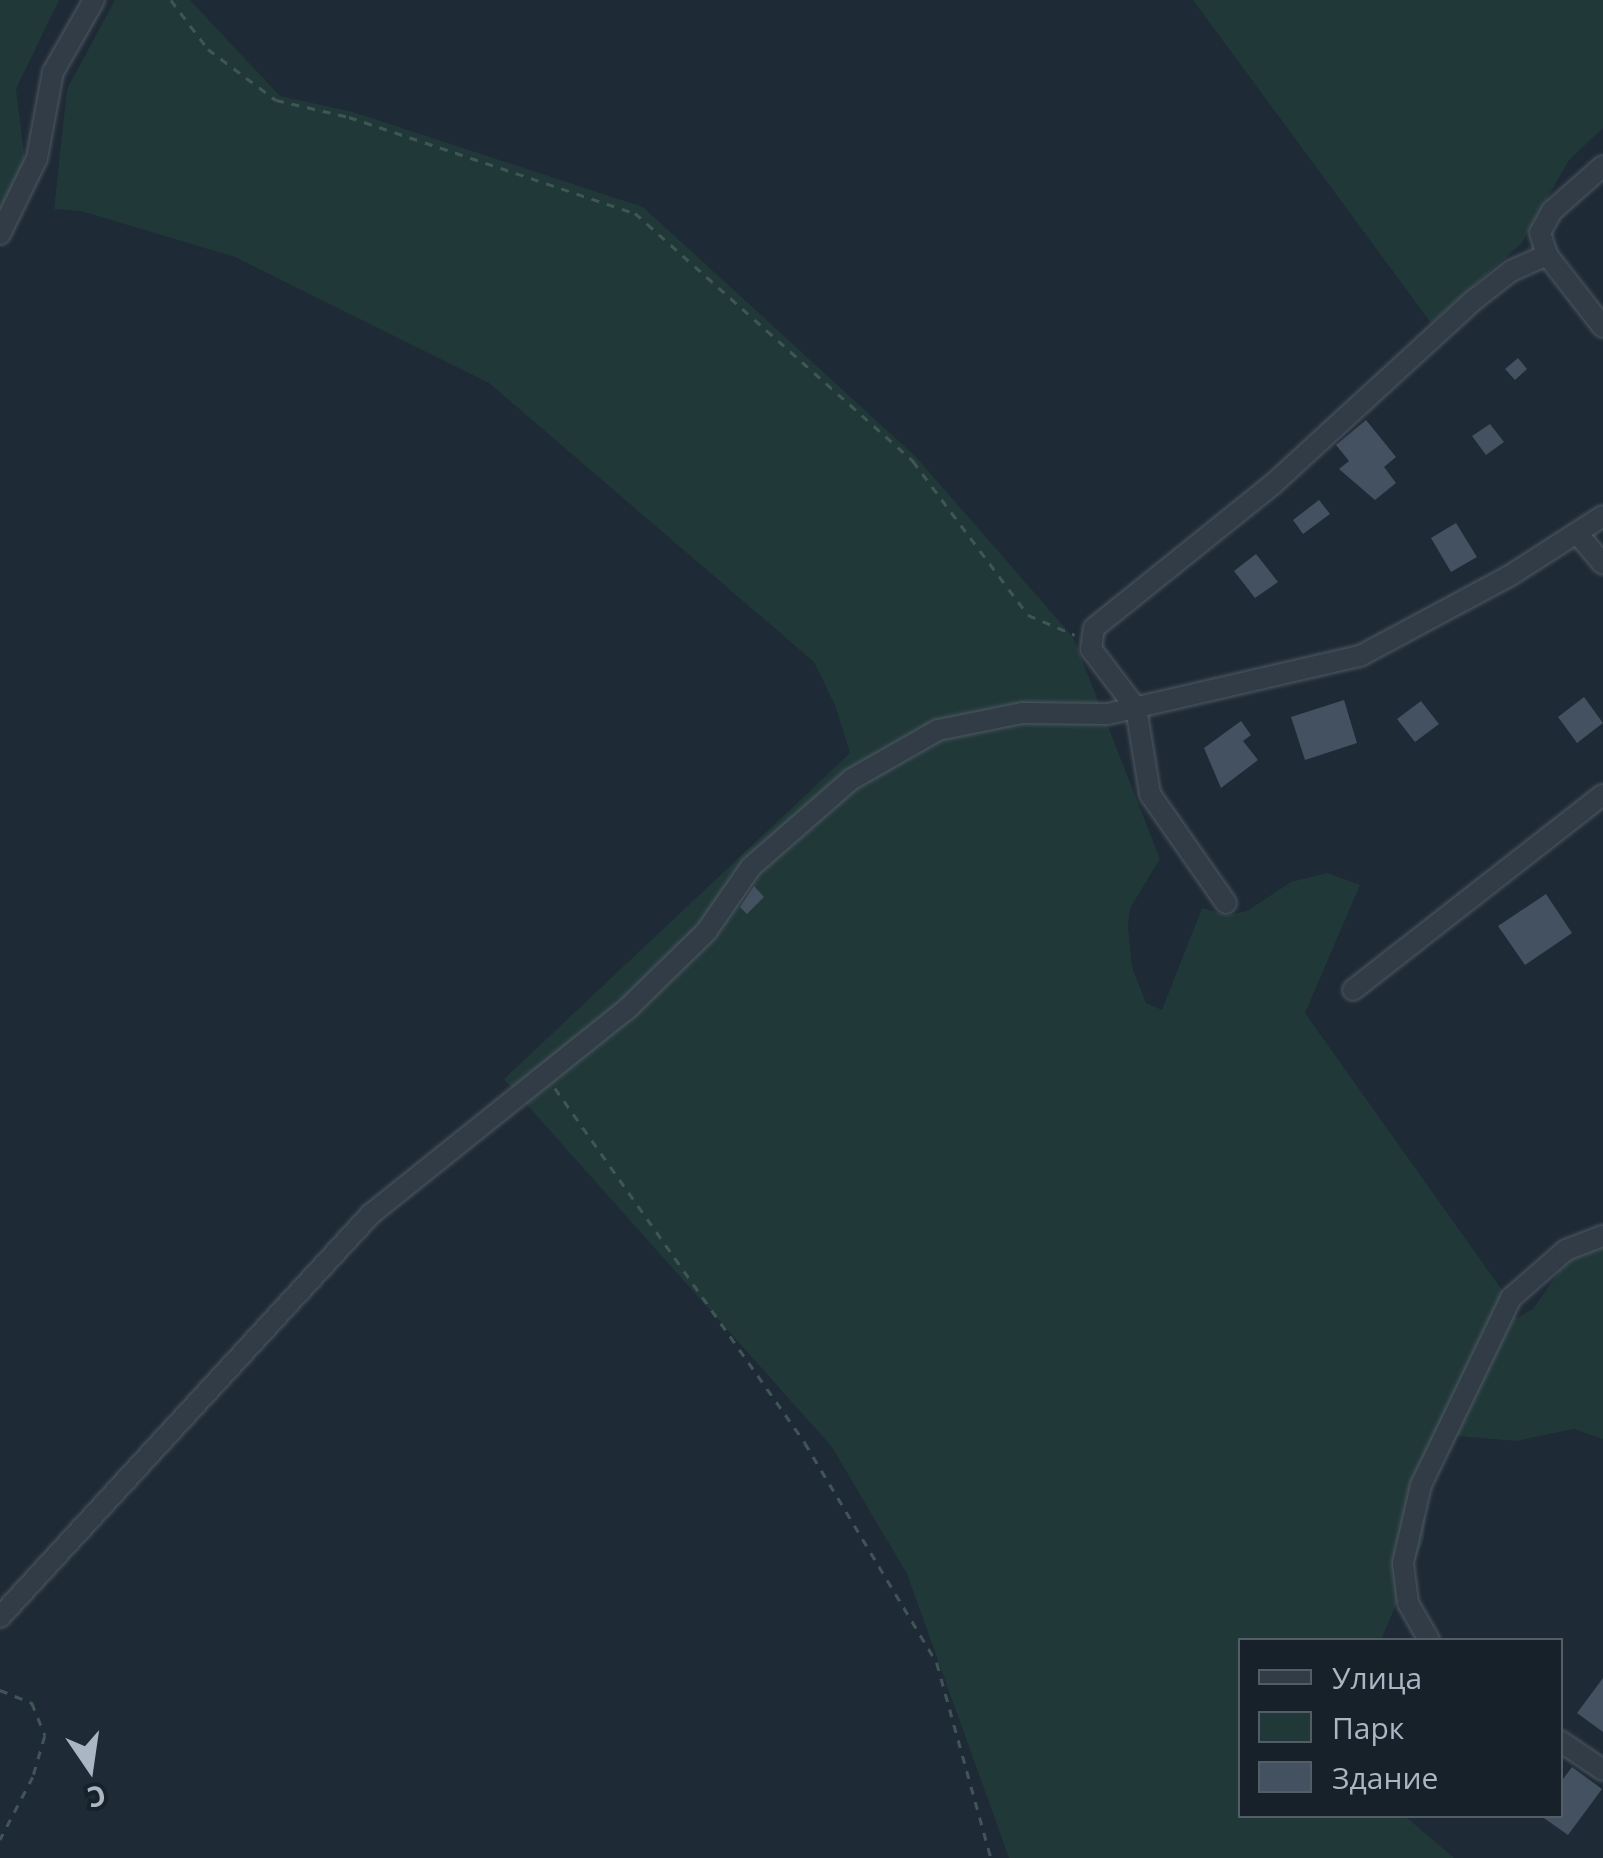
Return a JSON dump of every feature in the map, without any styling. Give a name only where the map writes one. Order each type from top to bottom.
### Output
[{"type":"street","points":[[0,234],[36,158],[53,72],[94,0]]},
{"type":"street","points":[[1603,166],[1543,224],[1547,255],[1603,327]]},
{"type":"street","points":[[1226,902],[1150,794],[1136,708],[1091,649],[1094,628],[1272,484],[1474,300],[1511,271],[1547,255]]},
{"type":"street","points":[[0,1617],[371,1214],[626,1010],[706,932],[751,868],[852,779],[938,730],[1022,713],[1108,714],[1360,656],[1603,516]]},
{"type":"street","points":[[1576,533],[1603,564]]},
{"type":"street","points":[[1353,990],[1603,795]]},
{"type":"street","points":[[1428,1638],[1408,1603],[1403,1563],[1421,1486],[1511,1298],[1566,1250],[1603,1236]]},
{"type":"street","points":[[1563,1743],[1603,1770]]},
{"type":"path","points":[[171,0],[208,49],[276,100],[349,117],[635,213],[912,461],[1028,615],[1091,649]]},
{"type":"path","points":[[545,1075],[805,1443],[938,1663],[991,1858]]},
{"type":"path","points":[[0,1690],[32,1703],[45,1736],[33,1777],[0,1840]]},
{"type":"green space","points":[[0,0],[59,0],[16,89],[25,161],[0,216]]},
{"type":"green space","points":[[115,0],[190,0],[280,96],[353,112],[643,207],[916,457],[1073,637],[1160,859],[1130,908],[1128,926],[1132,967],[1146,1003],[1162,1010],[1202,908],[1229,915],[1247,911],[1291,882],[1327,873],[1360,885],[1305,1013],[1504,1293],[1501,1312],[1517,1318],[1533,1309],[1565,1263],[1603,1243],[1603,1439],[1574,1429],[1516,1441],[1457,1436],[1427,1486],[1424,1539],[1382,1638],[1238,1638],[1238,1818],[1407,1818],[1454,1858],[1009,1858],[907,1574],[832,1447],[504,1079],[850,753],[835,705],[814,662],[489,383],[235,257],[81,211],[54,209],[67,89]]},
{"type":"green space","points":[[1193,0],[1603,0],[1603,128],[1569,160],[1521,244],[1431,323]]},
{"type":"building","points":[[1518,358],[1527,369],[1515,380],[1505,369]]},
{"type":"building","points":[[1366,420],[1396,457],[1384,467],[1396,483],[1375,500],[1339,469],[1349,461],[1336,445]]},
{"type":"building","points":[[1490,424],[1504,442],[1486,455],[1472,436]]},
{"type":"building","points":[[1319,500],[1330,514],[1303,534],[1293,520]]},
{"type":"building","points":[[1456,523],[1477,557],[1451,572],[1431,538]]},
{"type":"building","points":[[1256,554],[1278,582],[1255,598],[1234,571]]},
{"type":"building","points":[[1584,697],[1603,723],[1577,743],[1558,717]]},
{"type":"building","points":[[1344,700],[1357,743],[1305,760],[1291,717]]},
{"type":"building","points":[[1421,701],[1439,724],[1415,742],[1397,719]]},
{"type":"building","points":[[1241,721],[1251,735],[1243,741],[1258,760],[1221,788],[1204,748]]},
{"type":"building","points":[[754,886],[764,897],[747,914],[740,907]]},
{"type":"building","points":[[1546,894],[1572,933],[1525,965],[1498,926]]},
{"type":"building","points":[[1603,1678],[1603,1732],[1577,1713]]},
{"type":"building","points":[[1572,1767],[1602,1789],[1568,1835],[1544,1818],[1563,1818],[1563,1779]]}]
